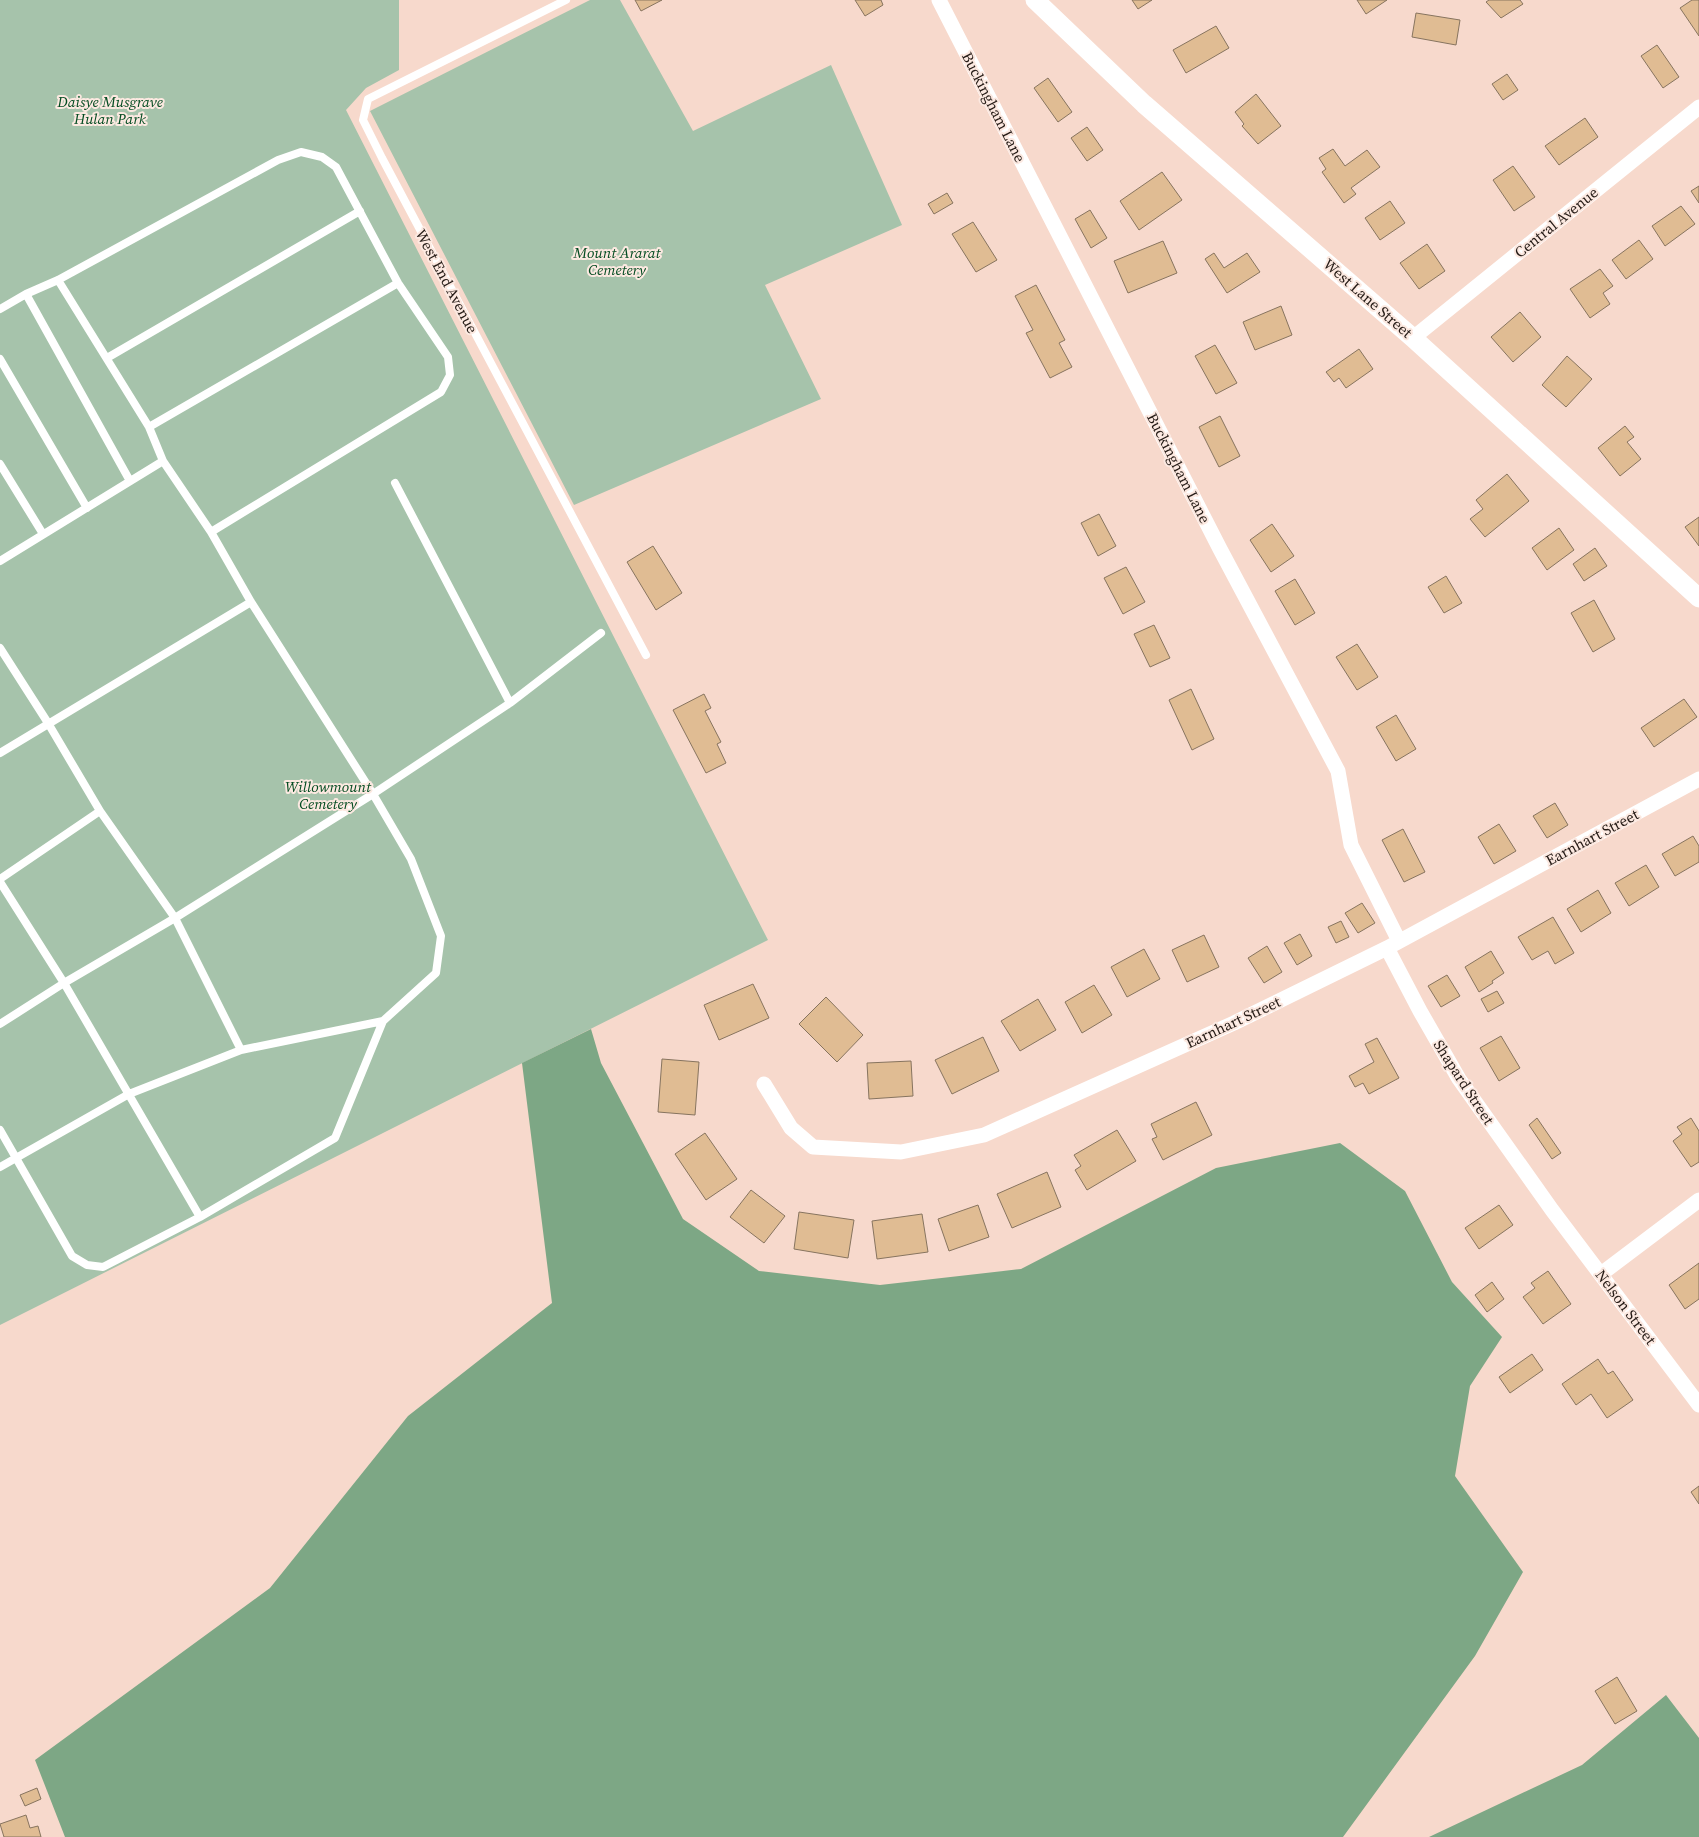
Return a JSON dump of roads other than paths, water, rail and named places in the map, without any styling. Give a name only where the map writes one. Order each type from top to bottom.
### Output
[{"type":"street","name":"Buckingham Lane","points":[[939,0],[1220,548],[1338,771],[1351,845],[1393,944]]},
{"type":"street","name":"West Lane Street","points":[[1035,0],[1144,104],[1413,338],[1698,594]]},
{"type":"street","name":"Central Avenue","points":[[1413,338],[1699,107]]},
{"type":"street","name":"Earnhart Street","points":[[764,1084],[792,1128],[813,1147],[901,1152],[984,1135],[1234,1023],[1393,944],[1699,779]]},
{"type":"street","name":"Shapard Street","points":[[1393,944],[1420,1011],[1458,1079],[1552,1210]]},
{"type":"street","points":[[1601,1274],[1699,1200]]},
{"type":"street","name":"Nelson Street","points":[[1552,1210],[1699,1404]]},
{"type":"lane","name":"West End Avenue","points":[[566,0],[368,99],[363,120],[646,656]]},
{"type":"lane","points":[[0,309],[26,294],[58,280],[278,160],[301,152],[322,158],[336,167],[398,283],[448,357],[450,375],[441,392],[211,532]]},
{"type":"lane","points":[[107,358],[360,211]]},
{"type":"lane","points":[[0,1130],[72,1256],[87,1265],[103,1267],[200,1217],[335,1138],[382,1021],[436,973],[441,936],[411,860],[373,794],[251,602],[211,532],[163,460],[149,427],[58,280]]},
{"type":"lane","points":[[149,427],[398,283]]},
{"type":"lane","points":[[26,294],[130,481]]},
{"type":"lane","points":[[0,359],[87,508]]},
{"type":"lane","points":[[0,560],[163,460]]},
{"type":"lane","points":[[0,464],[43,534]]},
{"type":"lane","points":[[395,483],[510,703]]},
{"type":"lane","points":[[0,753],[251,602]]},
{"type":"lane","points":[[0,1024],[64,983],[175,918],[373,794],[510,703],[601,633]]},
{"type":"lane","points":[[0,648],[48,723],[100,811],[175,918],[241,1050]]},
{"type":"lane","points":[[100,811],[0,880],[64,983],[200,1217]]},
{"type":"lane","points":[[0,1168],[16,1157],[128,1094],[241,1050],[382,1021]]},
{"type":"park label","name":"Daisye Musgrave Hulan Park","points":[[110,110]]},
{"type":"park label","name":"Mount Ararat Cemetery","points":[[617,260]]},
{"type":"park label","name":"Willowmount Cemetery","points":[[328,794]]}]
